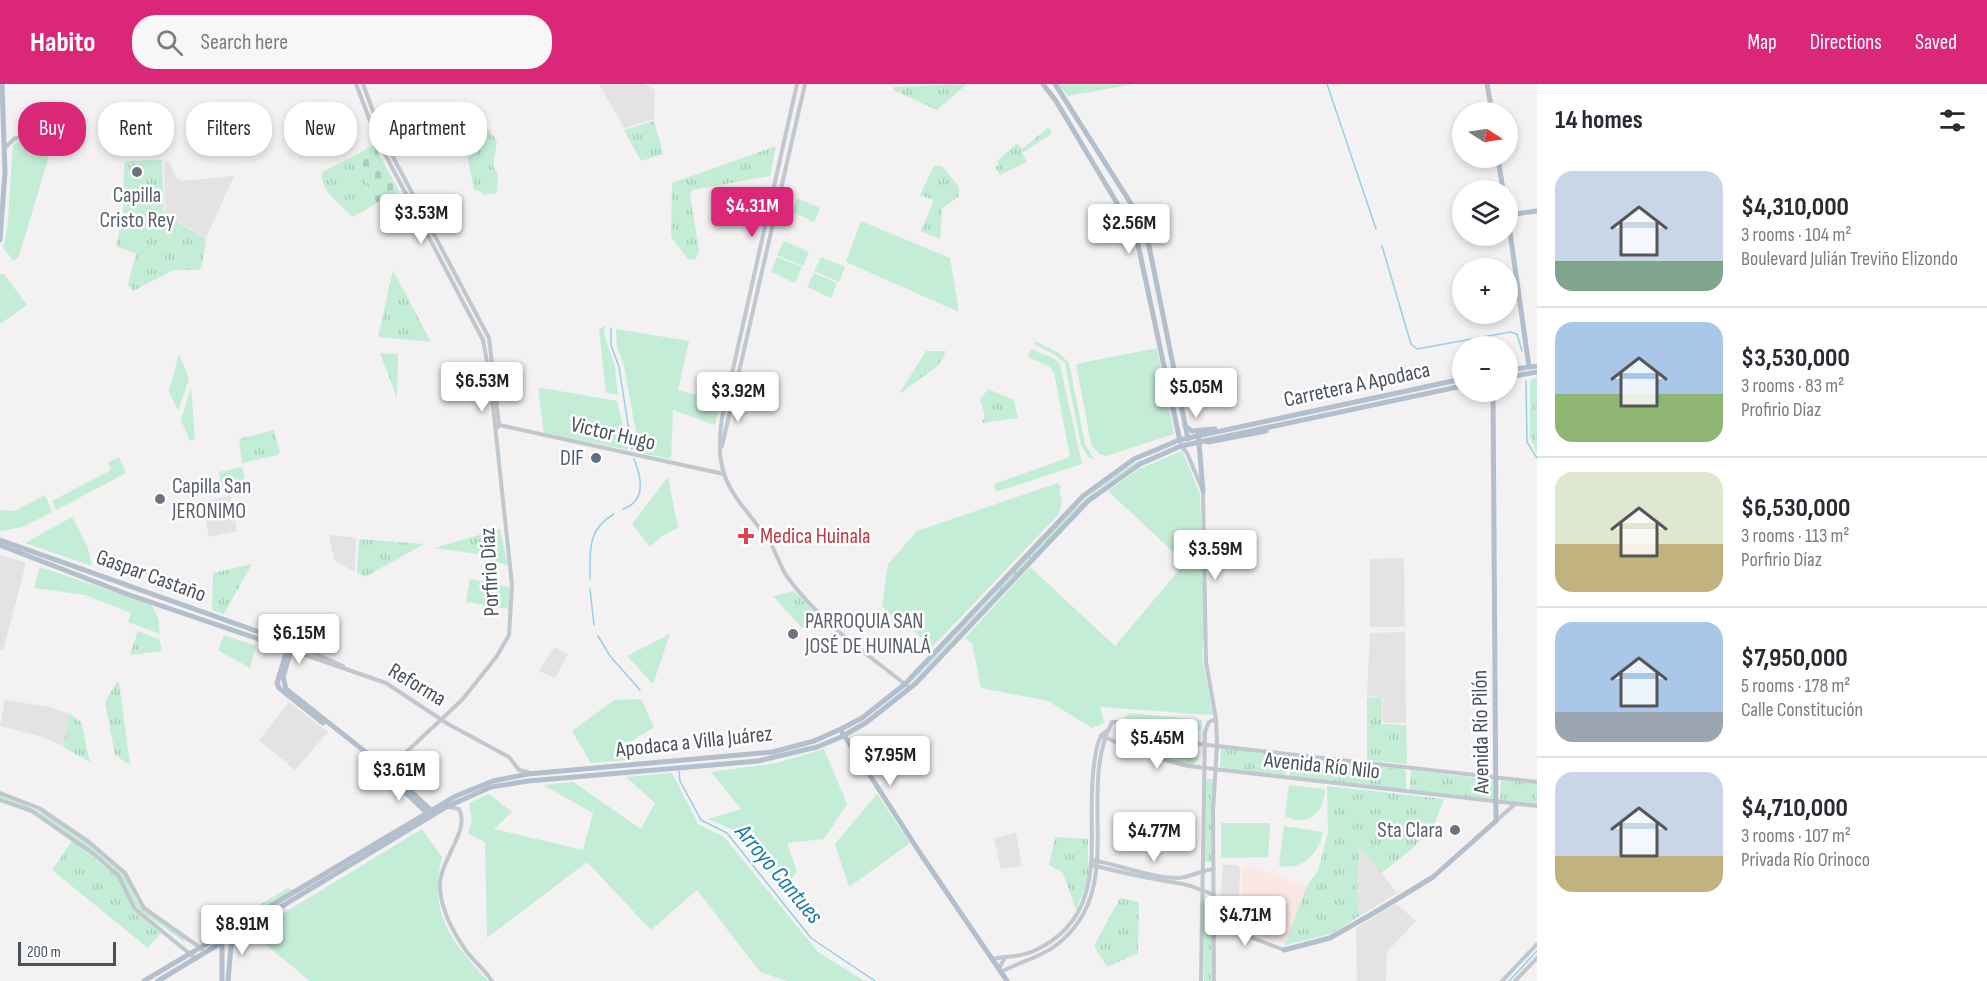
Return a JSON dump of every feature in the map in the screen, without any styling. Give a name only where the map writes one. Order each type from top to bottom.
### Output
[{"type":"main road","points":[[0,240],[5,149],[2,84]]},
{"type":"main road","points":[[1043,84],[1056,101],[1132,226],[1180,443]]},
{"type":"main road","points":[[1055,84],[1143,224],[1188,441]]},
{"type":"main road","points":[[1487,84],[1490,102]]},
{"type":"main road","points":[[1518,215],[1537,211]]},
{"type":"main road","points":[[1512,246],[1529,365]]},
{"type":"main road","points":[[1518,368],[1537,364]]},
{"type":"main road","points":[[1164,371],[1166,365],[1170,365],[1179,391]]},
{"type":"main road","points":[[1518,375],[1537,372]]},
{"type":"main road","name":"Carretera A Apodaca","points":[[1188,441],[1220,430],[1452,381]]},
{"type":"main road","points":[[1168,388],[1175,403],[1182,404]]},
{"type":"main road","name":"Carretera A Apodaca","points":[[1199,436],[1452,388]]},
{"type":"main road","name":"Avenida Río Pilón","points":[[1284,950],[1330,938],[1379,910],[1433,877],[1496,821],[1498,802],[1493,402]]},
{"type":"main road","points":[[1185,426],[1199,436],[1214,442],[1390,404]]},
{"type":"main road","points":[[1199,436],[1203,491]]},
{"type":"main road","name":"Apodaca a Villa Juárez","points":[[431,814],[491,787],[514,782],[758,761],[817,747],[843,732],[908,686],[1083,496],[1134,459],[1188,441]]},
{"type":"main road","name":"Gaspar Castaño","points":[[0,540],[152,594],[292,648]]},
{"type":"main road","name":"Gaspar Castaño","points":[[0,545],[150,601],[292,648]]},
{"type":"main road","points":[[150,601],[152,594]]},
{"type":"main road","points":[[292,648],[277,683],[283,692],[386,770],[431,814]]},
{"type":"main road","points":[[843,732],[922,856],[1006,981]]},
{"type":"main road","name":"Apodaca a Villa Juárez","points":[[158,981],[482,784],[538,773],[759,755],[843,732]]},
{"type":"main road","name":"Apodaca a Villa Juárez","points":[[144,981],[334,872]]},
{"type":"main road","points":[[228,981],[232,929]]},
{"type":"main road","points":[[222,935],[222,981]]},
{"type":"street","name":"Porfirio Díaz","points":[[356,84],[377,140],[483,340],[497,427]]},
{"type":"street","name":"Porfirio Díaz","points":[[363,84],[383,138],[489,338],[512,585],[508,635],[475,686],[443,720],[386,770]]},
{"type":"street","points":[[797,84],[722,439],[724,474],[733,496],[769,541],[780,558],[786,575],[818,615],[908,686]]},
{"type":"street","points":[[722,439],[805,84]]},
{"type":"street","points":[[5,149],[18,138]]},
{"type":"street","name":"Victor Hugo","points":[[497,427],[724,474]]},
{"type":"street","points":[[1187,453],[1188,441]]},
{"type":"street","points":[[1180,443],[1187,453],[1203,491],[1206,662],[1217,745],[1213,811],[1214,981]]},
{"type":"street","points":[[292,648],[346,668]]},
{"type":"street","name":"Reforma","points":[[292,648],[386,683],[513,761],[521,771],[538,773]]},
{"type":"street","points":[[1201,981],[1205,744],[1207,725],[1214,719]]},
{"type":"street","name":"Avenida Río Nilo","points":[[1109,729],[1113,722],[1123,722],[1177,741],[1537,782]]},
{"type":"street","points":[[993,959],[1034,951],[1050,942],[1069,925],[1085,897],[1092,865],[1093,774],[1101,735],[1109,729]]},
{"type":"street","points":[[1000,970],[1044,953],[1073,930],[1092,898],[1098,867],[1098,785],[1109,729]]},
{"type":"street","name":"Avenida Río Nilo","points":[[1101,735],[1156,759],[1204,769],[1537,806]]},
{"type":"street","points":[[0,793],[23,800],[46,812],[119,865],[129,878],[141,905],[207,953]]},
{"type":"street","points":[[0,800],[17,804],[48,821],[114,871],[122,881],[134,907],[196,959]]},
{"type":"street","points":[[1496,821],[1515,804]]},
{"type":"street","points":[[445,807],[457,807],[462,819],[441,874],[443,906],[465,950],[492,981]]},
{"type":"street","points":[[1092,860],[1166,877],[1214,869]]},
{"type":"street","points":[[114,871],[119,865]]},
{"type":"street","points":[[1092,865],[1161,882],[1190,886],[1202,892],[1214,894]]},
{"type":"street","points":[[1190,886],[1191,874]]},
{"type":"street","points":[[144,916],[148,911]]},
{"type":"street","points":[[1214,923],[1284,950]]},
{"type":"street","points":[[1502,981],[1537,944]]},
{"type":"street","points":[[1000,970],[1005,957]]},
{"type":"street","points":[[1515,981],[1537,958]]},
{"type":"shaded area","points":[[599,84],[644,84],[655,90],[654,119],[624,128]]},
{"type":"shaded area","points":[[164,161],[169,161],[176,177],[182,181],[234,176],[206,238],[165,214]]},
{"type":"shaded area","points":[[230,496],[237,531],[209,537],[202,502]]},
{"type":"shaded area","points":[[329,535],[356,538],[355,572],[334,560]]},
{"type":"shaded area","points":[[0,555],[26,563],[3,651],[0,650]]},
{"type":"shaded area","points":[[1404,558],[1405,627],[1370,627],[1370,559]]},
{"type":"shaded area","points":[[1405,632],[1406,723],[1383,723],[1383,697],[1367,696],[1370,633]]},
{"type":"shaded area","points":[[554,647],[568,654],[555,678],[539,671]]},
{"type":"shaded area","points":[[5,700],[50,707],[70,714],[63,746],[43,737],[0,726]]},
{"type":"shaded area","points":[[289,702],[328,732],[295,770],[259,740]]},
{"type":"shaded area","points":[[1016,833],[1022,866],[1001,869],[994,838]]},
{"type":"shaded area","points":[[1359,845],[1397,893],[1361,915],[1357,901]]},
{"type":"shaded area","points":[[1223,865],[1237,865],[1240,869],[1239,903],[1242,912],[1236,925],[1219,919]]},
{"type":"shaded area","points":[[1245,865],[1307,886],[1285,945],[1242,929],[1242,873]]},
{"type":"shaded area","points":[[1396,904],[1416,921],[1387,952],[1386,981],[1357,981],[1356,928]]},
{"type":"green space","points":[[967,84],[937,110],[893,90],[894,87]]},
{"type":"green space","points":[[1058,84],[1134,84],[1068,96]]},
{"type":"green space","points":[[654,121],[663,154],[641,161],[624,130]]},
{"type":"green space","points":[[1049,127],[1052,134],[1022,153],[1027,162],[1000,175],[995,167],[999,165],[997,161],[1017,143],[1022,149]]},
{"type":"green space","points":[[487,128],[497,141],[493,166],[498,174],[497,193],[483,195],[480,191],[474,190],[467,156],[487,156]]},
{"type":"green space","points":[[18,141],[18,156],[49,156],[19,256],[14,261],[3,248],[7,230],[13,145]]},
{"type":"green space","points":[[776,146],[770,176],[692,190],[690,195],[699,250],[696,259],[689,260],[671,237],[672,183]]},
{"type":"green space","points":[[369,148],[369,156],[380,156],[399,191],[377,203],[352,157]]},
{"type":"green space","points":[[352,157],[377,203],[353,217],[327,191],[322,179],[322,172]]},
{"type":"green space","points":[[162,160],[164,214],[206,239],[202,266],[199,270],[174,270],[133,291],[128,284],[136,254],[116,246],[123,214],[124,164],[128,161]]},
{"type":"green space","points":[[934,166],[942,166],[959,187],[959,196],[942,209],[940,239],[921,231],[934,200],[920,195]]},
{"type":"green space","points":[[797,198],[820,208],[814,222],[792,212]]},
{"type":"green space","points":[[861,221],[950,258],[959,312],[846,262]]},
{"type":"green space","points":[[784,241],[809,252],[803,266],[777,255]]},
{"type":"green space","points":[[777,257],[802,267],[795,283],[771,272]]},
{"type":"green space","points":[[821,257],[845,267],[839,282],[814,271]]},
{"type":"green space","points":[[393,270],[431,342],[378,337]]},
{"type":"green space","points":[[814,273],[837,283],[831,298],[807,287]]},
{"type":"green space","points":[[0,274],[4,274],[27,305],[0,324]]},
{"type":"green space","points":[[606,325],[604,333],[615,367],[618,395],[606,393],[599,329]]},
{"type":"green space","points":[[616,329],[689,341],[678,390],[720,401],[715,425],[673,410],[671,459],[640,453],[623,362],[617,348]]},
{"type":"green space","points":[[1035,341],[1059,353],[1069,363],[1085,444],[1094,459],[1088,457],[1081,445],[1065,364],[1057,356],[1034,344]]},
{"type":"green space","points":[[1157,348],[1174,434],[1106,456],[1099,454],[1091,444],[1076,364]]},
{"type":"green space","points":[[1031,349],[1055,359],[1060,365],[1082,464],[996,492],[994,484],[1070,457],[1054,373],[1050,367],[1028,357]]},
{"type":"green space","points":[[926,351],[946,351],[939,365],[899,394]]},
{"type":"green space","points":[[380,353],[398,354],[397,398]]},
{"type":"green space","points":[[179,354],[189,379],[178,411],[169,391]]},
{"type":"green space","points":[[1537,378],[1537,453],[1530,438],[1530,380]]},
{"type":"green space","points":[[191,388],[195,439],[190,441],[181,420]]},
{"type":"green space","points":[[538,389],[617,401],[628,450],[544,433]]},
{"type":"green space","points":[[988,389],[1014,400],[1018,418],[982,423],[985,416],[980,400]]},
{"type":"green space","points":[[274,430],[280,452],[278,455],[242,463],[239,439]]},
{"type":"green space","points":[[1182,451],[1200,494],[1205,621],[1202,655],[1213,715],[1100,707],[1104,723],[1092,728],[1048,701],[981,688],[972,643],[965,638],[1030,567],[1115,646],[1185,563],[1108,491],[1139,469]]},
{"type":"green space","points":[[119,457],[126,473],[56,510],[52,501],[111,470],[108,462]]},
{"type":"green space","points":[[1143,459],[1094,493],[910,684],[936,653],[1049,534],[1095,491],[1120,472]]},
{"type":"green space","points":[[242,467],[246,484],[221,488],[219,472]]},
{"type":"green space","points":[[668,477],[678,528],[662,536],[650,547],[632,524]]},
{"type":"green space","points":[[1058,483],[1061,487],[1059,491],[1062,501],[1059,514],[933,646],[887,612],[882,605],[888,564],[917,531]]},
{"type":"green space","points":[[45,495],[52,512],[23,527],[0,531],[0,510],[14,511]]},
{"type":"green space","points":[[72,517],[88,548],[92,566],[25,543]]},
{"type":"green space","points":[[500,529],[508,565],[487,560],[486,553],[482,549],[478,554],[434,548]]},
{"type":"green space","points":[[359,539],[424,544],[365,577],[357,573]]},
{"type":"green space","points":[[252,564],[224,614],[212,610],[213,573]]},
{"type":"green space","points":[[40,567],[152,605],[158,618],[160,634],[128,622],[131,613],[85,595],[34,588]]},
{"type":"green space","points":[[470,579],[510,587],[509,609],[466,602]]},
{"type":"green space","points":[[794,591],[816,614],[802,628],[773,596]]},
{"type":"green space","points":[[138,631],[160,640],[162,651],[130,655]]},
{"type":"green space","points":[[670,634],[653,684],[627,656]]},
{"type":"green space","points":[[224,635],[256,646],[250,668],[218,650]]},
{"type":"green space","points":[[119,682],[130,765],[115,755],[105,702]]},
{"type":"green space","points":[[1382,697],[1382,724],[1406,725],[1407,764],[1367,760],[1367,698]]},
{"type":"green space","points":[[641,699],[654,727],[624,746],[629,760],[591,763],[572,731],[614,700]]},
{"type":"green space","points":[[1129,713],[1202,720],[1201,730],[1188,730],[1186,740],[1128,721],[1125,717]]},
{"type":"green space","points":[[70,714],[81,722],[90,762],[63,747]]},
{"type":"green space","points":[[1122,726],[1193,747],[1197,751],[1198,759],[1191,766],[1150,756],[1129,748],[1116,738]]},
{"type":"green space","points":[[1221,748],[1288,756],[1285,776],[1220,767]]},
{"type":"green space","points":[[824,749],[847,804],[824,839],[787,843],[797,872],[782,887],[731,829],[708,819],[741,809],[711,772],[777,763]]},
{"type":"green space","points":[[1293,757],[1403,769],[1406,771],[1406,789],[1289,776]]},
{"type":"green space","points":[[1411,770],[1493,780],[1494,799],[1410,790]]},
{"type":"green space","points":[[672,773],[698,824],[724,837],[818,952],[864,981],[787,981],[760,972],[697,890],[651,930],[587,862],[487,938],[485,842],[468,834],[472,820],[469,803],[489,794],[512,812],[494,829],[583,850],[593,813],[543,785],[573,782],[641,829],[655,803],[626,777]]},
{"type":"green space","points":[[1206,779],[1214,779],[1212,862],[1205,862]]},
{"type":"green space","points":[[1501,780],[1537,784],[1537,805],[1500,800]]},
{"type":"green space","points":[[1289,785],[1325,789],[1322,804],[1314,815],[1301,820],[1285,816]]},
{"type":"green space","points":[[1327,786],[1444,799],[1434,825],[1412,849],[1381,873],[1359,846],[1357,901],[1361,915],[1331,934],[1285,945],[1307,886],[1318,871],[1328,832]]},
{"type":"green space","points":[[877,794],[910,843],[849,887],[835,844]]},
{"type":"green space","points":[[0,795],[50,817],[87,841],[117,866],[126,877],[143,909],[178,933],[186,943],[139,910],[112,866],[39,813],[0,798]]},
{"type":"green space","points":[[1221,823],[1270,823],[1268,857],[1221,858]]},
{"type":"green space","points":[[1284,826],[1323,832],[1313,854],[1295,866],[1279,866]]},
{"type":"green space","points":[[422,829],[442,857],[438,877],[438,895],[446,925],[463,953],[488,981],[310,981],[266,945],[285,930],[274,919]]},
{"type":"green space","points":[[1055,837],[1088,839],[1088,881],[1076,910],[1063,873],[1049,865]]},
{"type":"green space","points":[[72,841],[116,875],[135,912],[161,933],[148,948],[52,870]]},
{"type":"green space","points":[[288,888],[294,890],[199,943],[201,940]]},
{"type":"green space","points":[[1120,898],[1139,902],[1138,953],[1107,967],[1094,946]]},
{"type":"green space","points":[[1204,900],[1212,900],[1212,981],[1204,981]]},
{"type":"waterway","points":[[1327,84],[1376,229]]},
{"type":"waterway","points":[[1382,246],[1411,344],[1417,349],[1510,332],[1517,334],[1522,351]]},
{"type":"waterway","name":"Arroyo Cantues","points":[[611,328],[611,345],[619,367],[632,449]]},
{"type":"waterway","points":[[1526,381],[1527,442],[1537,458]]},
{"type":"waterway","name":"Arroyo Cantues","points":[[623,509],[639,495],[640,481],[634,459]]},
{"type":"waterway","name":"Arroyo Cantues","points":[[590,579],[592,542],[599,527],[614,514]]},
{"type":"waterway","name":"Arroyo Cantues","points":[[590,589],[594,625]]},
{"type":"waterway","name":"Arroyo Cantues","points":[[598,636],[610,656],[640,690]]},
{"type":"waterway","name":"Arroyo Cantues","points":[[679,771],[680,781],[701,820],[727,833],[811,938],[875,981]]},
{"type":"waterway","points":[[1509,981],[1537,951]]},
{"type":"place","name":"Capilla Cristo Rey","points":[[137,172]]},
{"type":"place","name":"DIF","points":[[596,458]]},
{"type":"place","name":"Capilla San JERONIMO","points":[[160,499]]},
{"type":"place","name":"Medica Huinala","points":[[746,536]]},
{"type":"place","name":"PARROQUIA SAN JOSÉ DE HUINALÁ","points":[[793,634]]},
{"type":"place","name":"Sta Clara","points":[[1455,830]]}]
